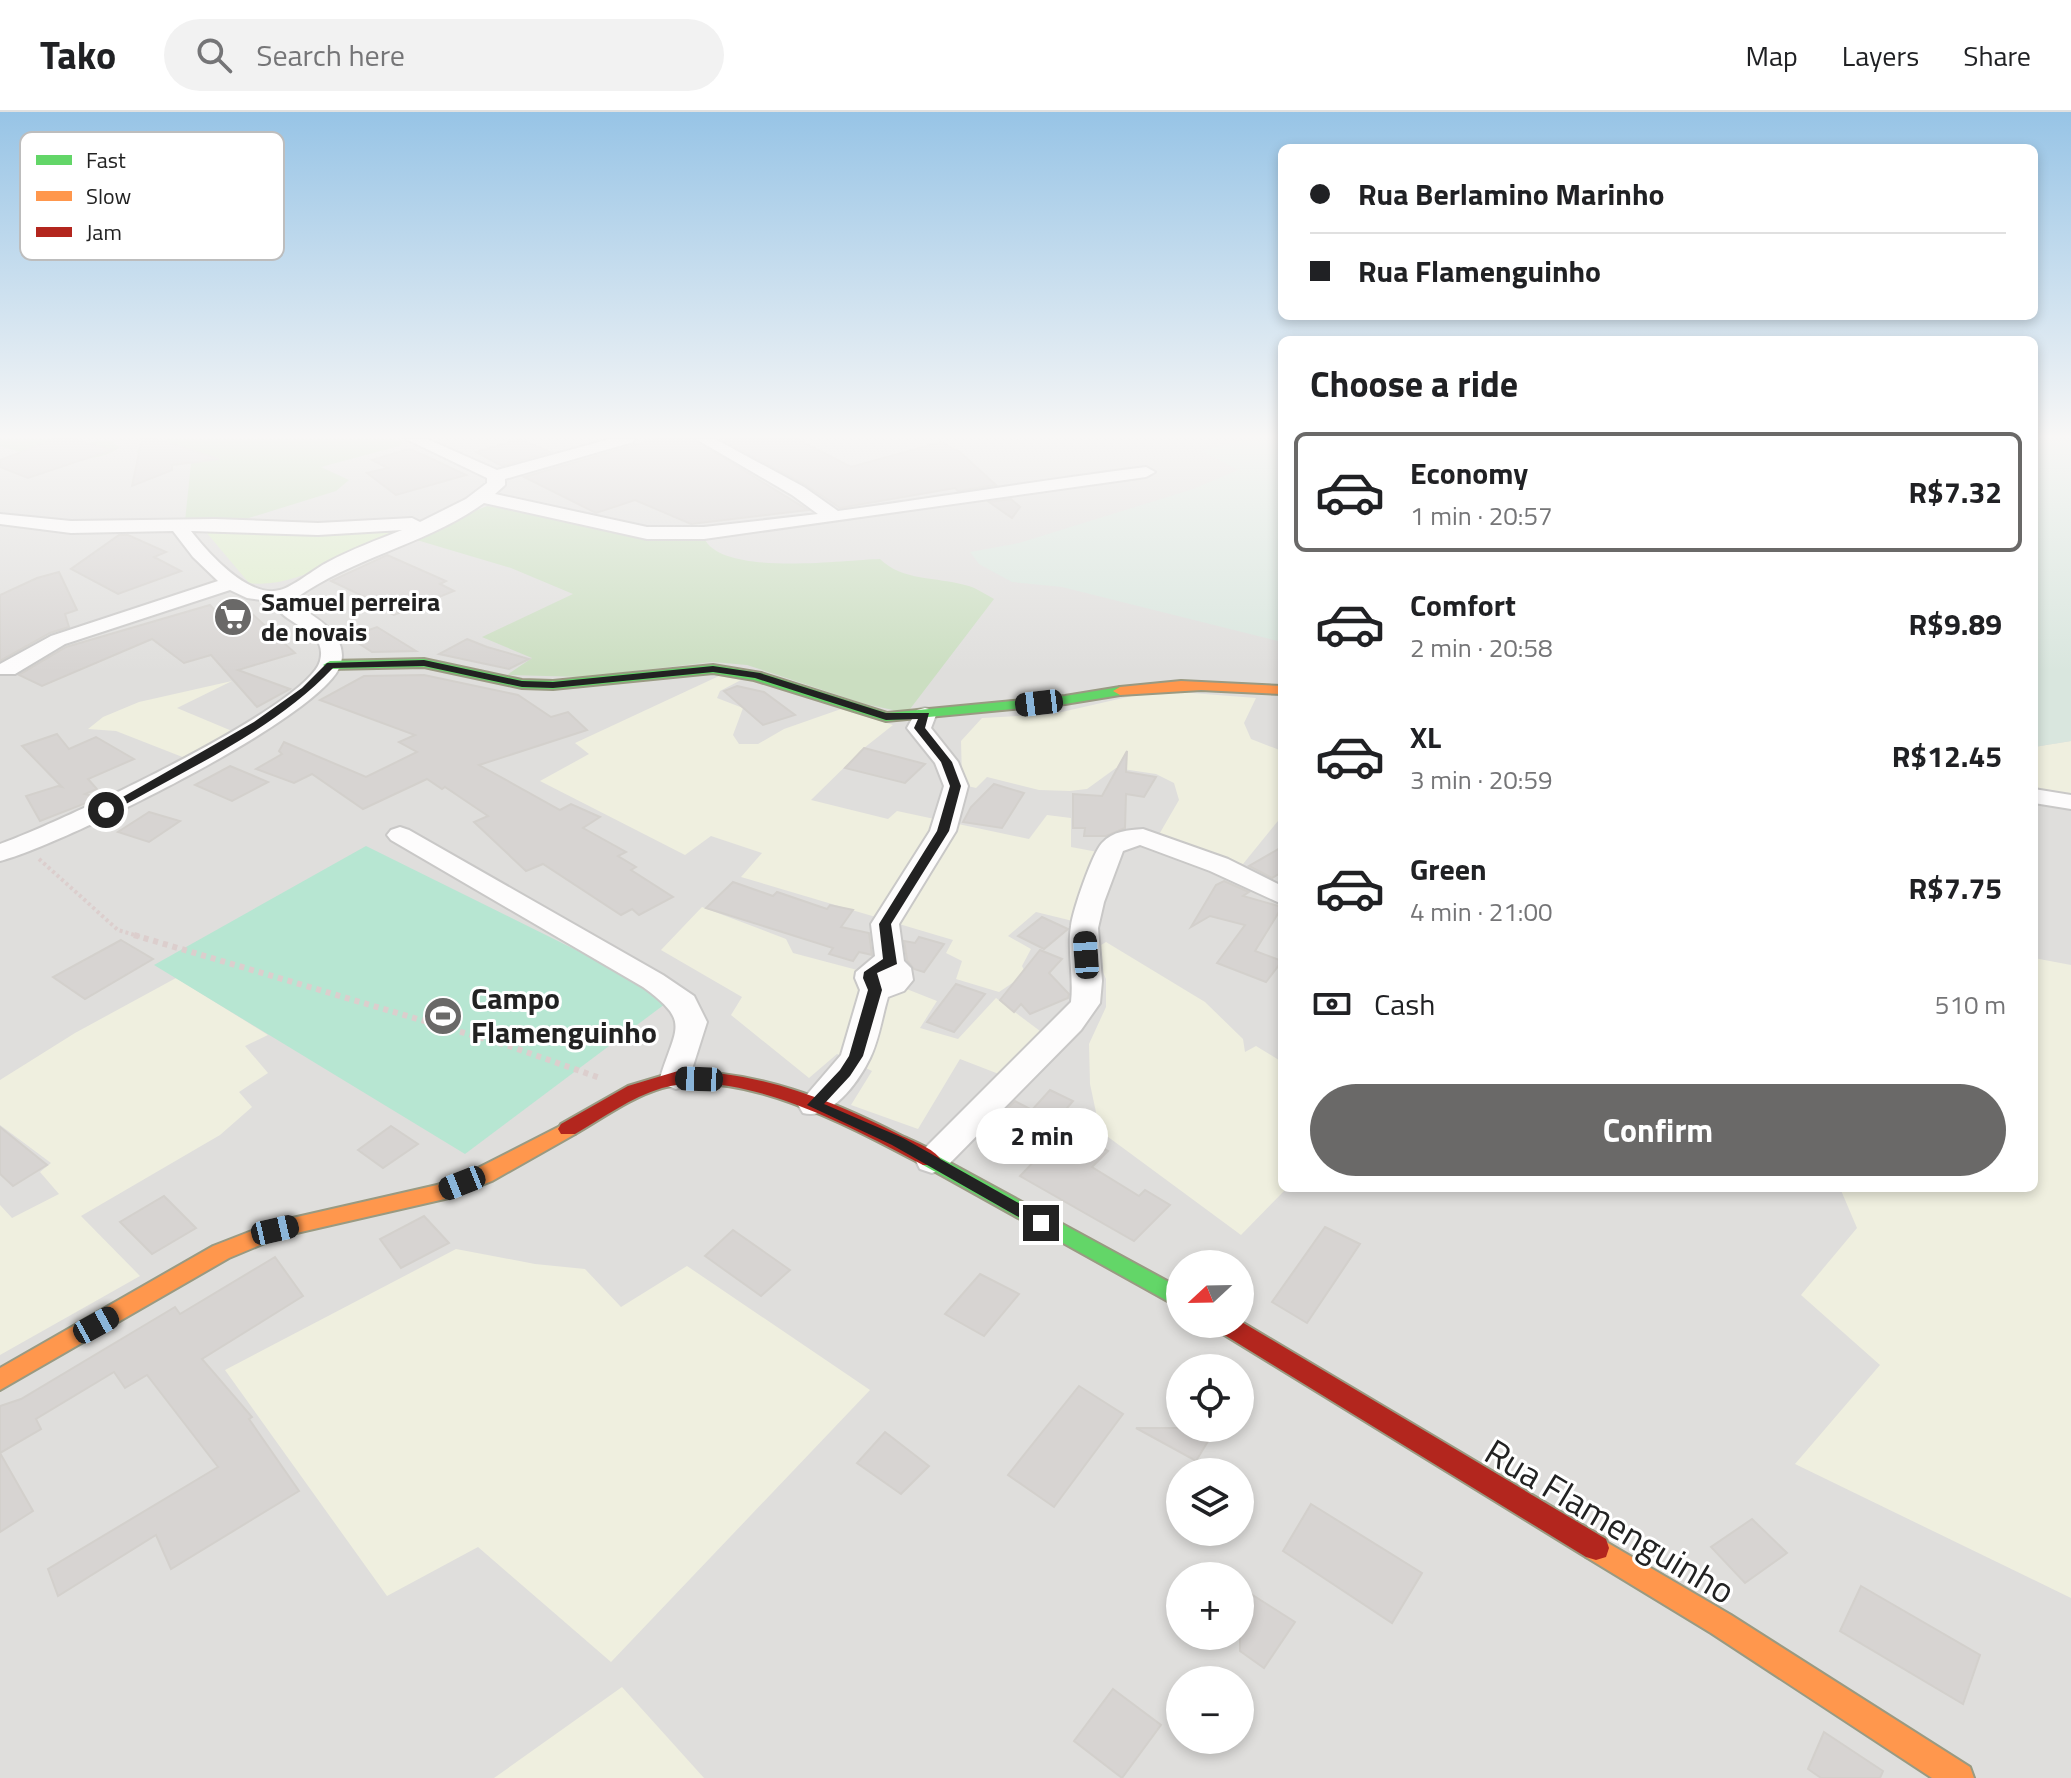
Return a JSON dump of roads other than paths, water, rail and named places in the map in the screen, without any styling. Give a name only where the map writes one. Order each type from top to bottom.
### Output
[{"type":"street","points":[[179,527],[212,566],[257,596],[270,599],[286,596],[319,574],[442,517]]},
{"type":"street","points":[[580,517],[661,533],[704,533],[834,517]]},
{"type":"street","points":[[0,519],[56,527],[215,525],[318,529],[429,523]]},
{"type":"street","points":[[7,669],[58,640],[235,582]]},
{"type":"street","points":[[286,596],[285,606],[322,631],[330,642],[330,665]]},
{"type":"street","points":[[0,853],[106,810],[177,773],[285,706],[330,665],[424,663],[522,684],[553,685],[713,669],[756,676],[886,717],[925,715],[1155,686],[1223,684],[1278,690]]},
{"type":"street","points":[[814,1105],[845,1073],[856,1056],[883,977],[885,924],[943,831],[956,786],[946,762],[919,728],[925,715]]},
{"type":"street","points":[[2038,797],[2071,802]]},
{"type":"street","points":[[400,835],[653,981],[684,1003],[692,1022],[676,1078]]},
{"type":"street","points":[[932,1161],[1070,1023],[1085,1003],[1088,981],[1084,928],[1112,847],[1127,838],[1143,837],[1219,865],[1278,894]]},
{"type":"street","points":[[0,1380],[221,1252],[275,1230],[441,1192],[496,1169],[638,1091],[676,1078],[722,1080],[791,1095],[814,1105],[897,1142],[1166,1291]]},
{"type":"street","name":"Rua Flamenguinho","points":[[1249,1338],[1721,1624],[1959,1778]]},
{"type":"place","name":"Samuel perreira de novais","points":[[233,617]]},
{"type":"place","name":"Campo Flamenguinho","points":[[443,1016]]}]
